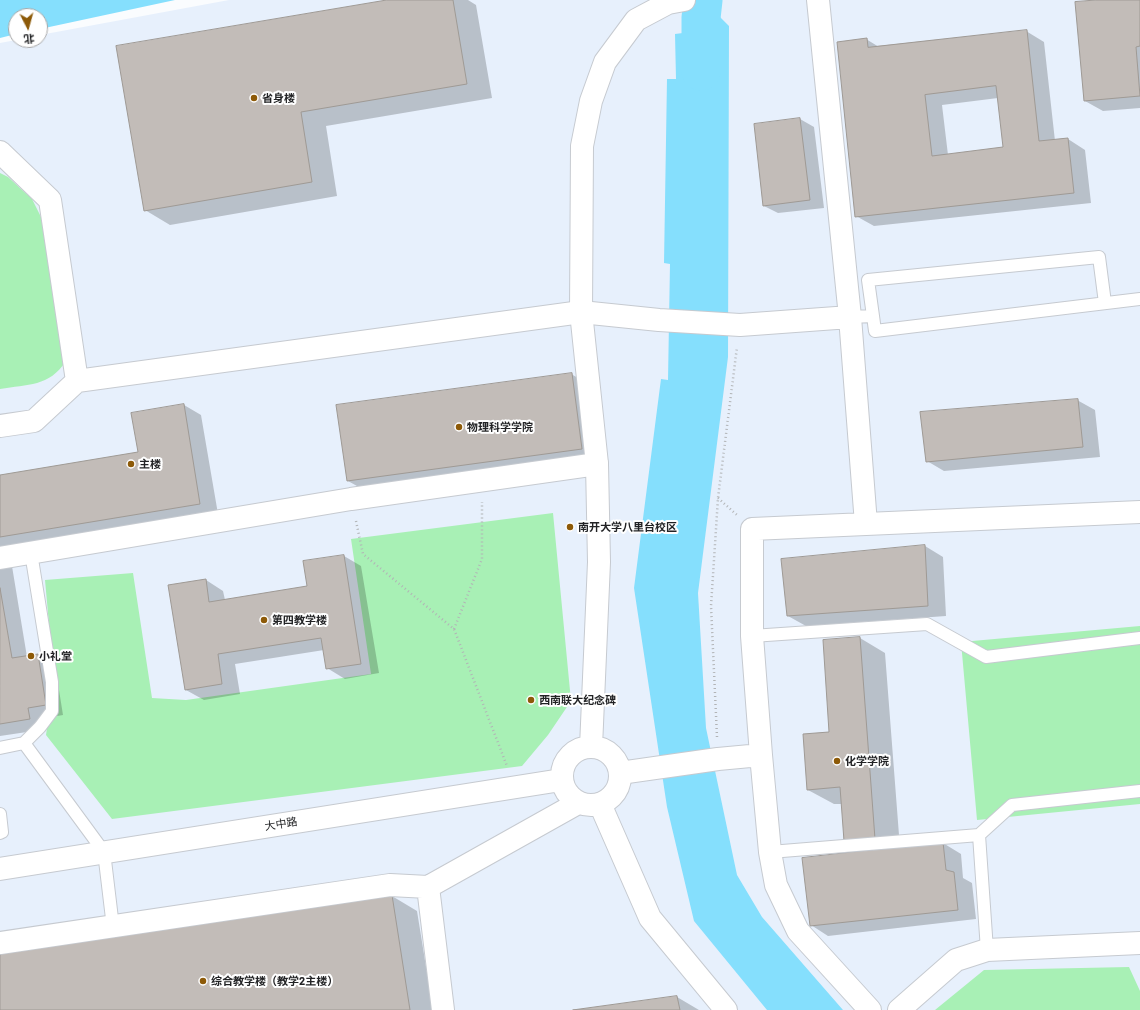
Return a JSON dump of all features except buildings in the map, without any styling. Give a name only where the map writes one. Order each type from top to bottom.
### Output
[{"type":"street","points":[[590,747],[600,562],[597,464],[581,312],[582,146],[591,101],[605,62],[636,20],[668,3],[684,0]]},
{"type":"street","points":[[818,0],[850,317],[866,524]]},
{"type":"street","points":[[0,152],[50,200],[77,381]]},
{"type":"street","points":[[0,426],[34,421],[77,381],[581,312],[659,320],[740,325],[850,317]]},
{"type":"street","points":[[0,558],[351,499],[597,464]]},
{"type":"street","points":[[870,1010],[798,932],[776,885],[770,852],[752,636],[752,529],[1140,512]]},
{"type":"street","points":[[590,747],[603,750],[611,755],[616,762],[620,773],[618,788],[613,796],[600,804],[587,805],[578,803],[570,797],[564,789],[561,780],[565,761],[571,754],[578,750],[590,747]]},
{"type":"street","points":[[620,773],[718,759],[761,755]]},
{"type":"street","name":"大中路","points":[[0,869],[561,780]]},
{"type":"street","points":[[0,943],[390,885],[428,887],[578,803]]},
{"type":"street","points":[[600,804],[650,918],[726,1010]]},
{"type":"street","points":[[428,887],[443,1010]]},
{"type":"street","points":[[899,1010],[956,960],[987,950],[1140,943]]},
{"type":"lane","points":[[1105,303],[1099,257],[868,280],[875,331],[1105,303],[1140,298]]},
{"type":"lane","points":[[850,317],[873,316]]},
{"type":"lane","points":[[0,748],[24,743],[40,727],[52,711],[52,682],[31,553]]},
{"type":"lane","points":[[752,636],[927,624],[986,657],[1140,638]]},
{"type":"lane","points":[[24,743],[104,852],[113,927]]},
{"type":"lane","points":[[770,852],[979,835],[1012,805],[1140,791]]},
{"type":"lane","points":[[0,814],[2,832],[0,833]]},
{"type":"lane","points":[[979,835],[987,950]]},
{"type":"path","points":[[718,759],[711,606],[718,498],[740,325]]},
{"type":"path","points":[[454,629],[482,559],[483,480]]},
{"type":"path","points":[[351,499],[363,554],[454,629],[516,787]]},
{"type":"shaded area","name":"南开大学八里台校区","points":[[229,0],[1140,0],[1140,1010],[0,1010],[0,43],[8,42],[8,48],[48,48],[48,34]]},
{"type":"green space","points":[[0,173],[8,177],[32,199],[47,229],[66,361],[52,376],[45,380],[29,385],[0,389]]},
{"type":"green space","points":[[553,513],[571,701],[548,735],[522,766],[112,819],[46,735],[54,679],[45,580],[133,573],[152,698],[186,700],[371,674],[351,539]]},
{"type":"green space","points":[[1140,626],[1140,804],[977,820],[961,642]]},
{"type":"green space","points":[[1129,967],[1140,991],[1140,1010],[935,1010],[984,970]]},
{"type":"water","points":[[0,0],[175,0],[48,27],[48,8],[8,8],[8,36],[0,38]]},
{"type":"water","points":[[720,17],[729,26],[728,357],[698,593],[706,728],[737,875],[762,917],[843,1010],[767,1010],[694,921],[667,807],[634,588],[661,379],[668,380],[670,264],[664,263],[667,79],[676,79],[675,34],[683,33],[701,18]]},
{"type":"waterway","points":[[701,71],[701,18],[703,0]]},
{"type":"place","name":"省身楼","points":[[254,98]]},
{"type":"place","name":"物理科学学院","points":[[459,427]]},
{"type":"place","name":"主楼","points":[[131,464]]},
{"type":"place","name":"南开大学八里台校区","points":[[570,527]]},
{"type":"place","name":"第四教学楼","points":[[264,620]]},
{"type":"place","name":"小礼堂","points":[[31,656]]},
{"type":"place","name":"西南联大纪念碑","points":[[531,700]]},
{"type":"place","name":"化学学院","points":[[837,761]]},
{"type":"place","name":"综合教学楼（教学2主楼）","points":[[203,981]]}]
